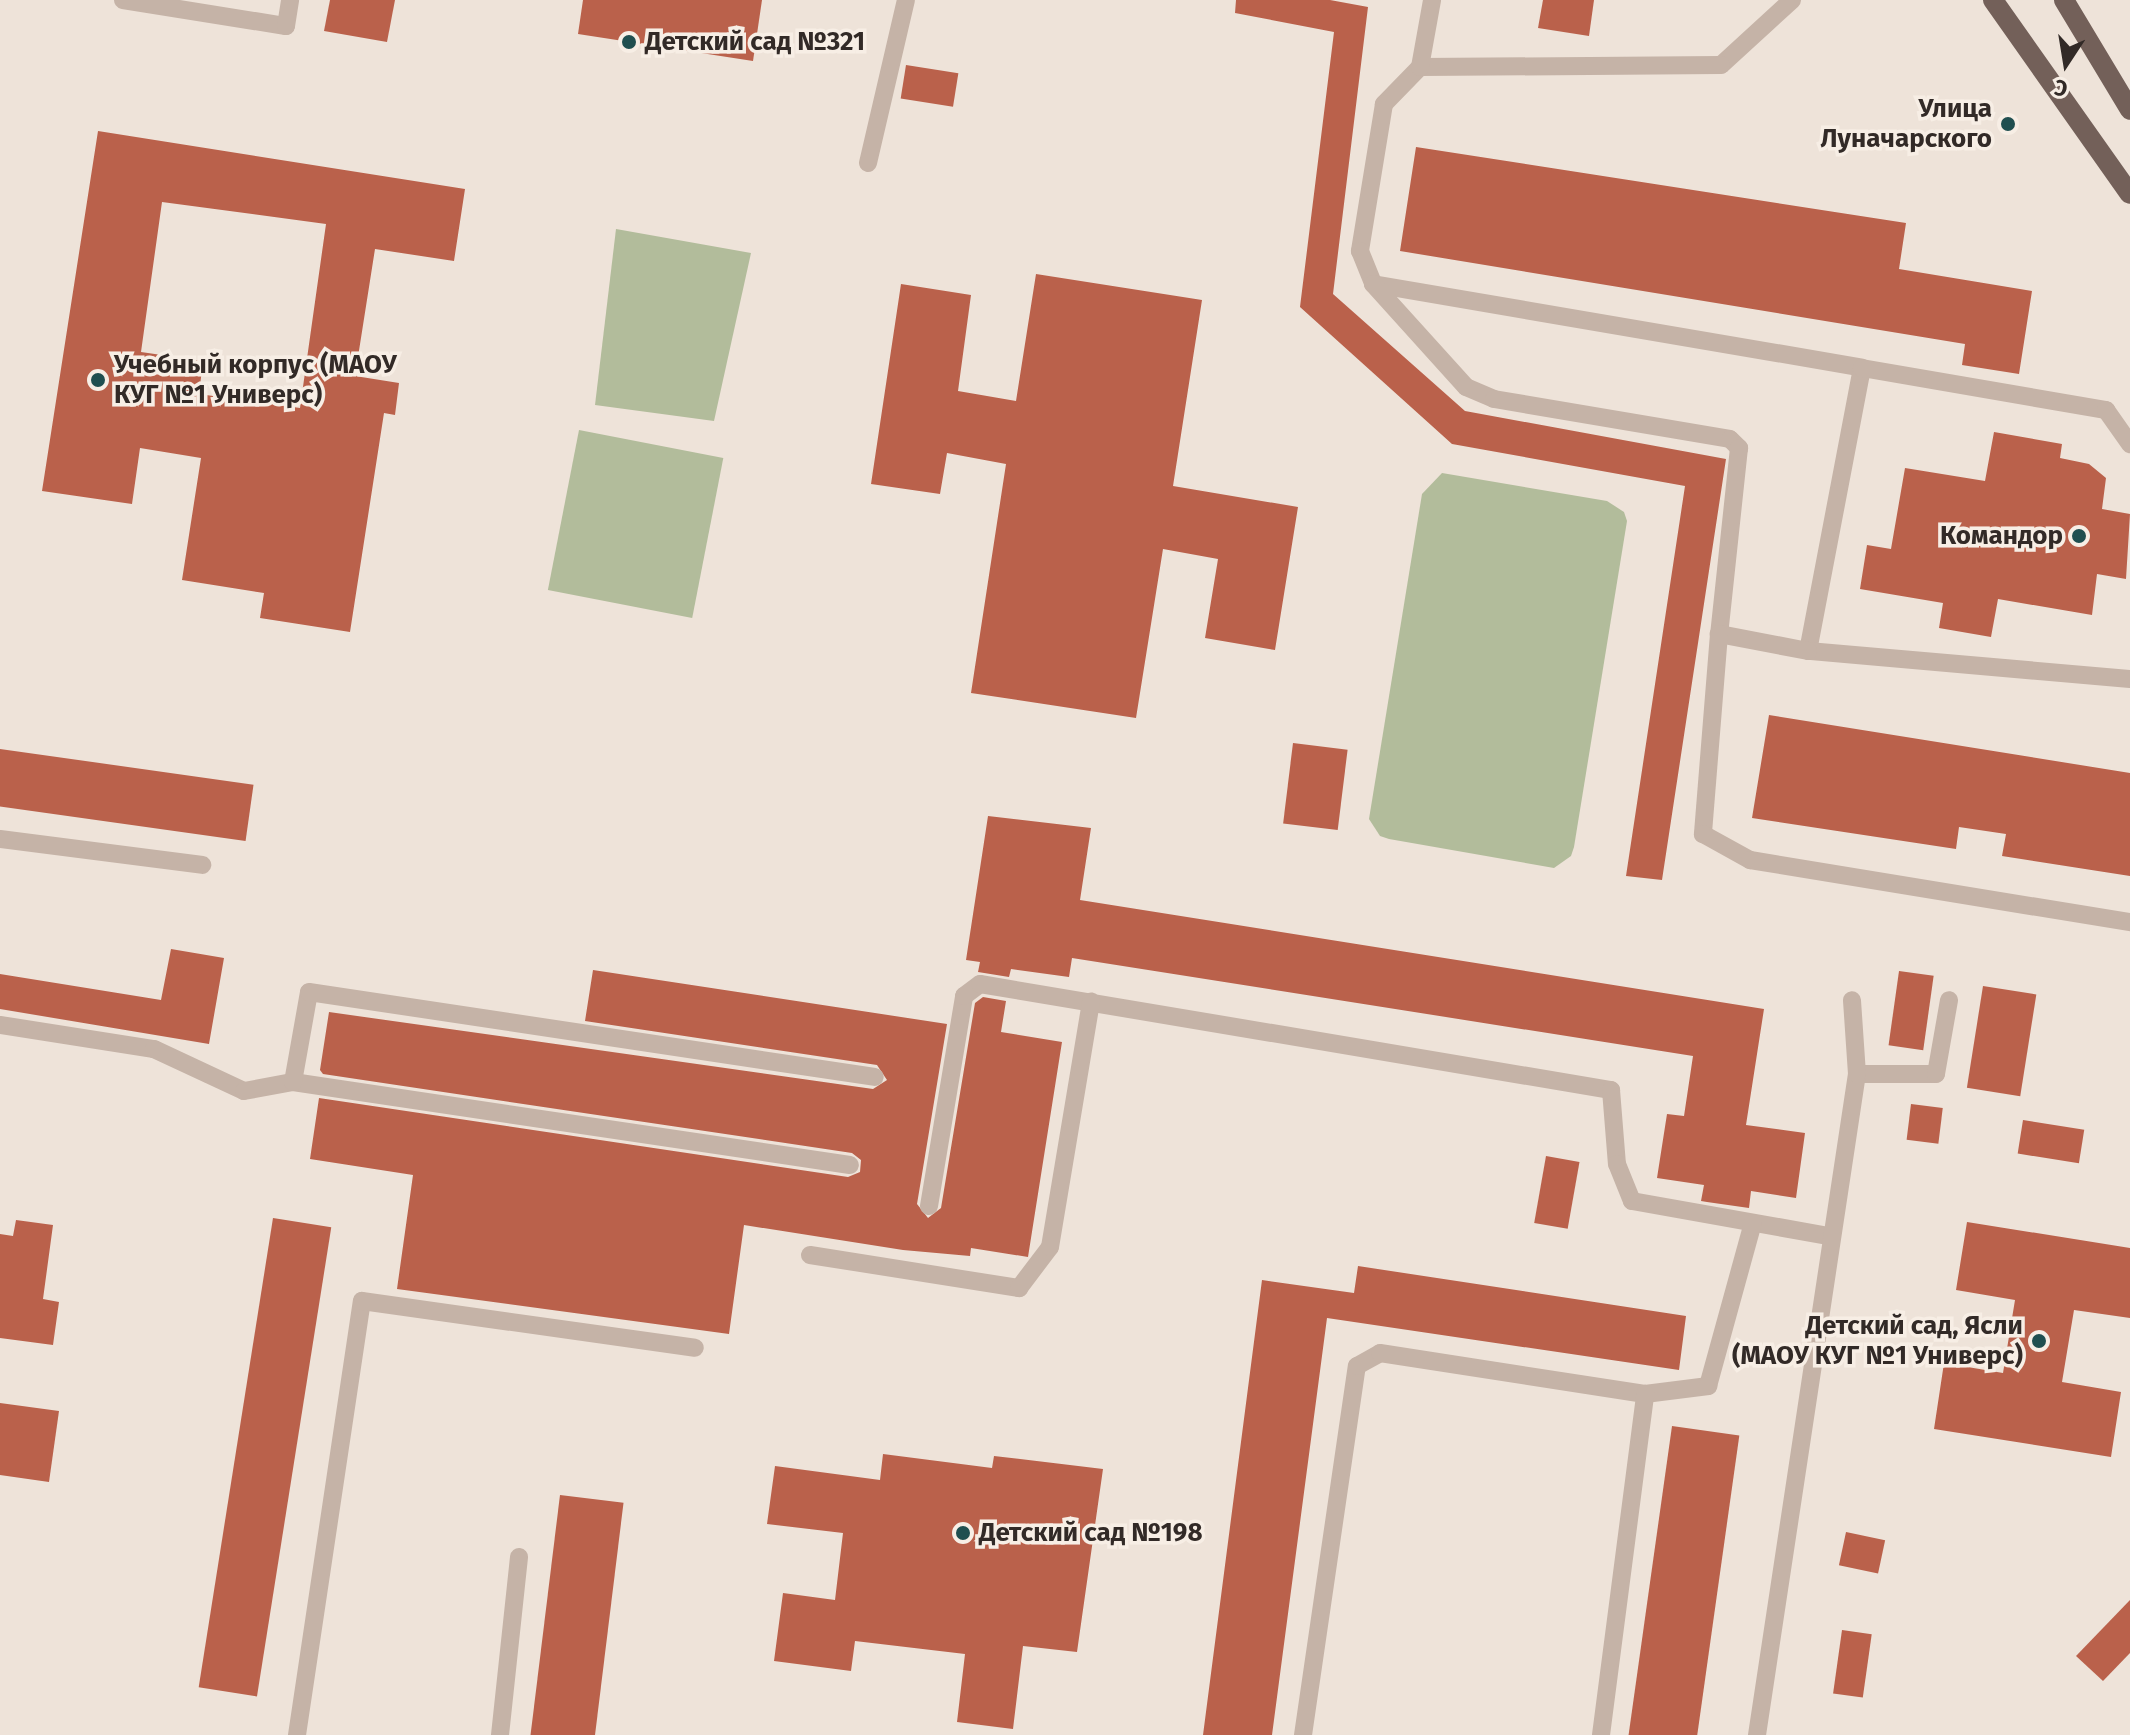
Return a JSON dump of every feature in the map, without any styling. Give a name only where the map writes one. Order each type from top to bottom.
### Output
[{"type":"main road","points":[[1993,0],[2130,194]]},
{"type":"main road","points":[[2064,0],[2130,110]]},
{"type":"lane","points":[[123,0],[286,26],[290,0]]},
{"type":"lane","points":[[868,163],[906,0]]},
{"type":"lane","points":[[1432,0],[1420,67],[1384,104],[1360,251],[1373,284],[1466,387],[1494,399],[1730,439],[1739,448],[1719,634],[1703,834],[1750,860],[2130,922]]},
{"type":"lane","points":[[1420,67],[1721,65],[1792,0]]},
{"type":"lane","points":[[1373,284],[2106,410],[2130,444]]},
{"type":"lane","points":[[1808,651],[1862,368]]},
{"type":"lane","points":[[1719,634],[1808,651],[2130,679]]},
{"type":"lane","points":[[0,839],[202,865]]},
{"type":"lane","points":[[929,1206],[964,996],[980,984],[1611,1090],[1617,1164],[1632,1201],[1829,1236]]},
{"type":"lane","points":[[293,1082],[309,992],[875,1077]]},
{"type":"lane","points":[[1757,1735],[1829,1236],[1857,1074],[1852,1000]]},
{"type":"lane","points":[[1857,1074],[1936,1074],[1949,1000]]},
{"type":"lane","points":[[810,1255],[1019,1288],[1050,1247],[1091,1001]]},
{"type":"lane","points":[[0,1025],[154,1049],[244,1091],[293,1082],[850,1165]]},
{"type":"lane","points":[[1303,1735],[1357,1366],[1380,1353],[1645,1394],[1708,1386],[1753,1223]]},
{"type":"lane","points":[[297,1735],[362,1301],[695,1348]]},
{"type":"lane","points":[[1601,1735],[1645,1394]]},
{"type":"lane","points":[[500,1735],[519,1557]]},
{"type":"green space","points":[[616,229],[751,253],[714,421],[595,405]]},
{"type":"green space","points":[[579,430],[723,458],[692,618],[548,590]]},
{"type":"green space","points":[[1442,473],[1607,501],[1624,512],[1627,521],[1574,847],[1571,856],[1554,868],[1389,839],[1380,836],[1369,819],[1422,494]]},
{"type":"building","points":[[330,0],[395,0],[387,42],[324,31]]},
{"type":"building","points":[[583,0],[762,0],[753,61],[578,34]]},
{"type":"building","points":[[1236,0],[1330,0],[1368,7],[1333,294],[1465,411],[1726,459],[1662,880],[1626,876],[1685,486],[1452,444],[1300,307],[1334,32],[1235,13]]},
{"type":"building","points":[[1543,0],[1594,0],[1589,36],[1538,28]]},
{"type":"building","points":[[906,65],[958,73],[953,107],[901,99]]},
{"type":"building","name":"Учебный корпус (МАОУ КУГ №1 Универс)","points":[[98,131],[465,189],[454,261],[375,249],[355,376],[399,383],[395,415],[384,413],[350,632],[260,618],[264,593],[182,580],[201,458],[140,448],[132,504],[42,491]],"holes":[[[162,202],[326,224],[300,408],[199,394],[203,361],[141,352]]]},
{"type":"building","points":[[1416,147],[1906,223],[1899,269],[2032,291],[2019,374],[1962,365],[1965,344],[1400,251]]},
{"type":"building","points":[[1036,274],[1202,300],[1173,486],[1298,507],[1275,650],[1205,638],[1218,559],[1163,549],[1136,718],[971,693],[1006,464],[947,453],[940,494],[871,484],[901,284],[971,295],[958,391],[1016,401]]},
{"type":"building","points":[[1994,432],[2062,444],[2060,458],[2089,464],[2106,478],[2102,509],[2130,514],[2126,579],[2097,574],[2092,615],[1998,599],[1991,637],[1939,628],[1943,603],[1860,589],[1867,545],[1891,549],[1905,468],[1985,481]]},
{"type":"building","points":[[1769,715],[2130,773],[2130,876],[2002,856],[2006,834],[1959,827],[1956,849],[1752,818]]},
{"type":"building","points":[[1293,743],[1348,750],[1338,830],[1283,823]]},
{"type":"building","points":[[0,749],[254,785],[246,841],[0,807]]},
{"type":"building","points":[[988,816],[1091,828],[1080,900],[1764,1009],[1746,1125],[1805,1133],[1796,1198],[1751,1191],[1749,1208],[1707,1202],[1701,1201],[1704,1185],[1657,1178],[1667,1114],[1684,1116],[1693,1056],[1072,958],[1069,977],[1011,969],[1009,977],[978,972],[980,962],[966,960]]},
{"type":"building","points":[[171,949],[224,958],[209,1044],[0,1009],[0,974],[161,1000]]},
{"type":"building","points":[[593,970],[947,1024],[917,1204],[928,1218],[941,1208],[975,1003],[983,997],[1006,1001],[1001,1032],[1062,1042],[1028,1257],[971,1248],[970,1256],[903,1250],[744,1225],[729,1334],[397,1289],[413,1175],[310,1159],[319,1098],[848,1177],[860,1172],[861,1160],[852,1153],[323,1074],[320,1070],[329,1012],[873,1089],[887,1080],[877,1065],[585,1021]]},
{"type":"building","points":[[1899,971],[1934,976],[1923,1050],[1889,1045]]},
{"type":"building","points":[[1983,986],[2036,994],[2020,1096],[1967,1088]]},
{"type":"building","points":[[1911,1104],[1943,1108],[1938,1144],[1907,1140]]},
{"type":"building","points":[[2023,1120],[2084,1130],[2079,1163],[2018,1154]]},
{"type":"building","points":[[1546,1156],[1579,1162],[1568,1229],[1534,1223]]},
{"type":"building","points":[[273,1218],[331,1227],[257,1696],[199,1687]]},
{"type":"building","points":[[16,1220],[53,1225],[43,1299],[59,1302],[53,1345],[0,1338],[0,1234],[13,1236]]},
{"type":"building","name":"Детский сад, Ясли (МАОУ КУГ №1 Универс)","points":[[1967,1222],[2130,1248],[2130,1318],[2074,1310],[2062,1382],[2121,1392],[2111,1457],[1934,1429],[1944,1363],[2003,1373],[2015,1300],[1956,1290]]},
{"type":"building","points":[[1358,1266],[1686,1316],[1679,1370],[1327,1318],[1272,1735],[1203,1735],[1262,1280],[1354,1293]]},
{"type":"building","points":[[0,1403],[59,1411],[49,1482],[0,1475]]},
{"type":"building","points":[[1672,1426],[1739,1435],[1697,1735],[1629,1735]]},
{"type":"building","points":[[883,1454],[992,1468],[994,1456],[1103,1469],[1077,1652],[1023,1646],[1013,1729],[957,1722],[965,1654],[855,1641],[851,1671],[774,1661],[783,1593],[835,1600],[843,1533],[767,1524],[775,1466],[880,1480]]},
{"type":"building","points":[[560,1495],[624,1503],[595,1735],[531,1735]]},
{"type":"building","points":[[1846,1532],[1885,1540],[1878,1574],[1839,1565]]},
{"type":"building","points":[[2130,1600],[2130,1653],[2103,1681],[2076,1656]]},
{"type":"building","points":[[1842,1630],[1872,1634],[1863,1698],[1833,1693]]},
{"type":"place","name":"Детский сад №321","points":[[629,42]]},
{"type":"place","name":"Улица Луначарского","points":[[2008,124]]},
{"type":"place","name":"Учебный корпус (МАОУ КУГ №1 Универс)","points":[[98,380]]},
{"type":"place","name":"Командор","points":[[2079,536]]},
{"type":"place","name":"Детский сад, Ясли (МАОУ КУГ №1 Универс)","points":[[2039,1341]]},
{"type":"place","name":"Детский сад №198","points":[[963,1533]]}]
